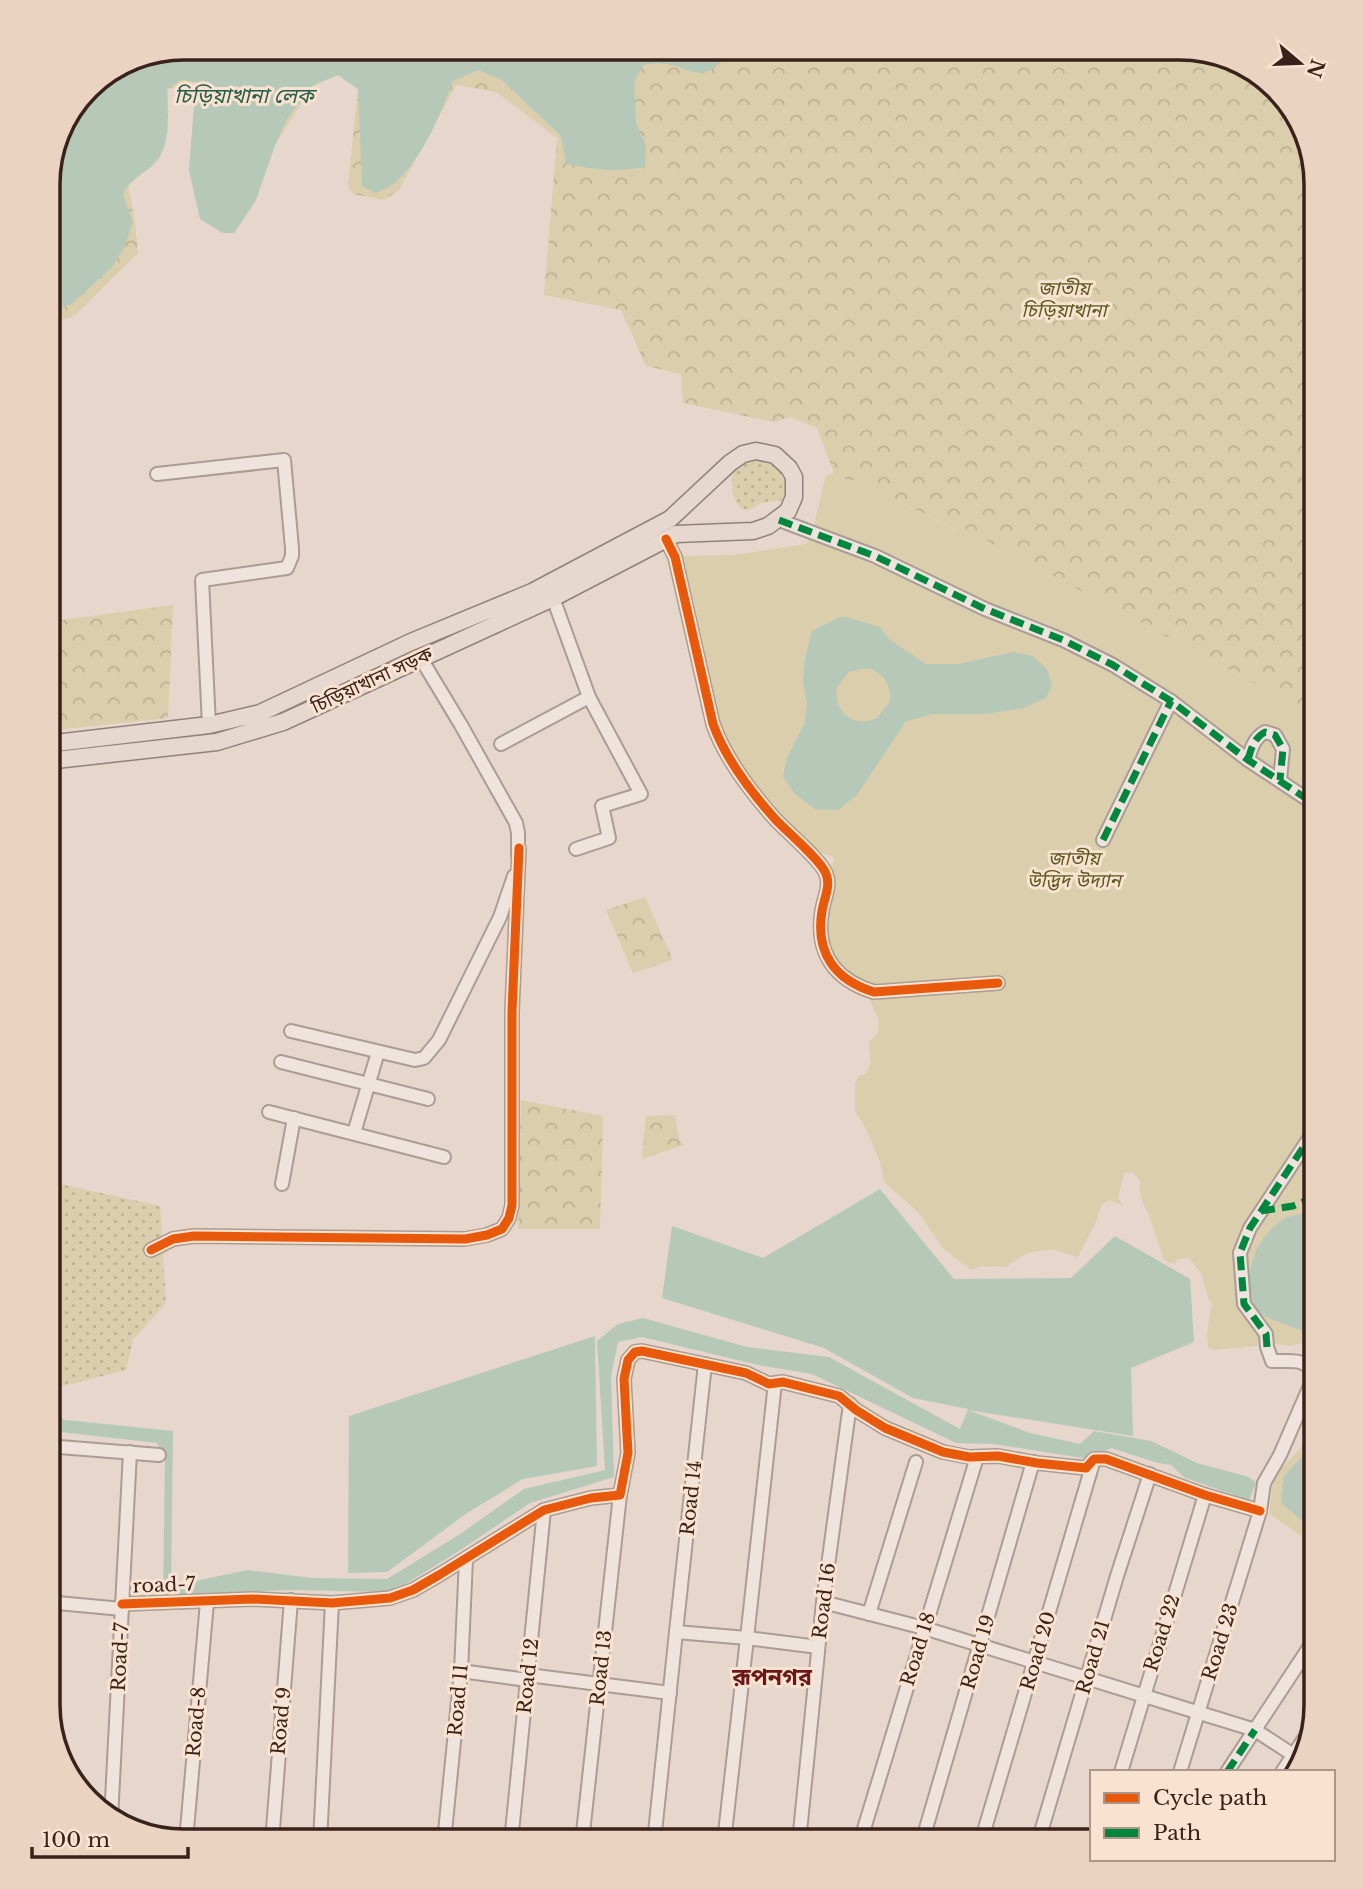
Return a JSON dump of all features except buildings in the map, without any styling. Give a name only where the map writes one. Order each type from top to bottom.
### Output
[{"type":"main road","name":"চিড়িয়াখানা সড়ক","points":[[60,742],[208,725],[260,713],[411,642],[671,531],[753,531],[768,526],[788,511],[794,497],[794,477],[775,455],[756,451],[743,454],[730,463],[671,531],[553,598],[283,722],[248,734],[210,742],[60,759]]},
{"type":"main road","points":[[411,642],[420,657]]},
{"type":"main road","points":[[208,725],[210,742]]},
{"type":"street","points":[[157,474],[284,460],[292,548],[287,568],[202,580],[208,725]]},
{"type":"street","points":[[779,520],[875,556],[985,609],[1063,640],[1114,665],[1171,701],[1248,760],[1304,797]]},
{"type":"street","points":[[671,531],[718,739],[774,818],[826,871],[828,885],[821,918],[822,933],[829,962],[834,969],[856,986],[874,992],[998,983]]},
{"type":"street","points":[[553,598],[589,696],[641,794],[603,806],[609,838],[576,849]]},
{"type":"street","points":[[151,1250],[173,1239],[194,1236],[466,1238],[487,1235],[502,1229],[509,1218],[513,1181],[512,1011],[519,848],[516,823],[420,657]]},
{"type":"street","points":[[501,744],[589,696]]},
{"type":"street","points":[[1103,840],[1171,701]]},
{"type":"street","points":[[1248,760],[1250,750],[1259,736],[1265,732],[1275,735],[1283,749],[1280,780]]},
{"type":"street","points":[[290,1031],[415,1060],[424,1058],[432,1050],[500,917],[513,879],[519,848]]},
{"type":"street","points":[[354,1133],[378,1052]]},
{"type":"street","points":[[281,1062],[428,1099]]},
{"type":"street","points":[[269,1112],[444,1157]]},
{"type":"street","points":[[282,1184],[294,1118]]},
{"type":"street","name":"Road 23","points":[[1304,1146],[1250,1227],[1240,1253],[1244,1304],[1266,1334],[1272,1361],[1304,1362]]},
{"type":"street","name":"Road 13","points":[[583,1829],[620,1495],[628,1453],[624,1379],[628,1360],[635,1353],[642,1351],[705,1364]]},
{"type":"street","points":[[705,1364],[746,1373],[769,1384],[783,1382],[839,1396],[856,1410],[897,1433],[943,1452],[978,1457],[998,1456],[1086,1468],[1094,1459],[1106,1459],[1205,1495],[1260,1511]]},
{"type":"street","name":"Road 14","points":[[670,1693],[705,1364]]},
{"type":"street","points":[[725,1829],[775,1383]]},
{"type":"street","name":"Road 23","points":[[1181,1770],[1260,1511],[1264,1483],[1304,1399]]},
{"type":"street","name":"Road 16","points":[[800,1829],[823,1602],[850,1404]]},
{"type":"street","points":[[60,1447],[159,1455]]},
{"type":"street","name":"Road-7","points":[[112,1806],[130,1452]]},
{"type":"street","name":"Road 18","points":[[864,1829],[978,1457]]},
{"type":"street","name":"Road 20","points":[[985,1829],[1094,1459]]},
{"type":"street","points":[[869,1614],[916,1462]]},
{"type":"street","name":"Road 19","points":[[926,1829],[1033,1462]]},
{"type":"street","name":"Road 21","points":[[1042,1829],[1150,1474]]},
{"type":"street","name":"road-7","points":[[60,1603],[122,1607],[291,1600],[332,1603],[390,1598],[413,1590],[544,1510],[591,1497],[620,1495]]},
{"type":"street","name":"Road 22","points":[[1122,1770],[1205,1495]]},
{"type":"street","name":"Road 12","points":[[512,1829],[544,1510]]},
{"type":"street","name":"Road 11","points":[[445,1829],[461,1671],[466,1559]]},
{"type":"street","name":"Road 9","points":[[273,1829],[291,1600]]},
{"type":"street","name":"Road-8","points":[[187,1829],[206,1602]]},
{"type":"street","points":[[823,1602],[924,1628],[1255,1730],[1293,1755]]},
{"type":"street","points":[[321,1829],[332,1603]]},
{"type":"street","points":[[676,1632],[818,1647]]},
{"type":"street","points":[[1228,1770],[1304,1655]]},
{"type":"street","points":[[461,1671],[670,1693],[655,1829]]},
{"type":"green space","name":"জাতীয় চিড়িয়াখানা","points":[[1187,60],[1227,69],[1255,85],[1265,94],[1265,98],[1269,98],[1278,108],[1294,136],[1304,184],[1304,710],[964,529],[957,531],[865,483],[826,475],[834,473],[817,428],[790,417],[774,422],[683,403],[681,374],[646,366],[621,310],[544,295],[557,138],[496,92],[456,85],[399,190],[384,200],[353,194],[348,185],[358,89],[338,75],[312,86],[275,145],[256,200],[234,233],[200,219],[189,170],[196,82],[168,89],[168,132],[159,159],[128,184],[138,253],[74,316],[60,320],[60,176],[66,144],[80,115],[102,90],[129,72],[160,62]]},
{"type":"green space","points":[[761,458],[782,472],[787,481],[789,495],[784,500],[761,503],[750,510],[741,509],[733,493],[735,469],[738,464]]},
{"type":"green space","name":"জাতীয় উদ্ভিদ উদ্যান","points":[[826,475],[865,483],[956,531],[964,529],[1304,710],[1304,1342],[1291,1346],[1278,1344],[1213,1350],[1208,1347],[1207,1333],[1212,1303],[1201,1273],[1189,1258],[1178,1259],[1174,1264],[1164,1260],[1142,1202],[1140,1181],[1132,1172],[1124,1173],[1118,1198],[1124,1206],[1110,1200],[1101,1205],[1097,1220],[1078,1257],[1052,1249],[1028,1253],[1005,1267],[982,1266],[971,1270],[943,1248],[917,1211],[884,1182],[880,1161],[864,1125],[855,1112],[855,1083],[858,1076],[866,1074],[871,1063],[869,1042],[878,1033],[879,1020],[862,984],[841,971],[828,948],[824,919],[834,857],[808,845],[763,801],[743,766],[723,740],[714,716],[712,685],[705,650],[681,556],[734,555],[806,544],[812,532]]},
{"type":"green space","points":[[173,605],[168,718],[60,730],[60,620]]},
{"type":"green space","points":[[645,897],[673,960],[633,973],[606,910]]},
{"type":"green space","points":[[521,1100],[603,1116],[600,1229],[518,1229]]},
{"type":"green space","points":[[675,1115],[679,1139],[684,1145],[642,1159],[646,1116]]},
{"type":"green space","points":[[60,1184],[160,1206],[166,1303],[133,1340],[126,1370],[60,1387]]},
{"type":"green space","points":[[1304,1445],[1304,1538],[1269,1513],[1274,1476]]},
{"type":"water","name":"চিড়িয়াখানা লেক","points":[[184,60],[723,60],[701,73],[659,63],[644,65],[634,82],[636,124],[646,145],[645,167],[624,170],[586,168],[566,163],[561,136],[502,80],[478,70],[453,81],[437,121],[415,160],[394,184],[376,193],[362,186],[358,89],[338,75],[312,86],[287,119],[256,200],[234,233],[223,233],[200,219],[189,170],[196,82],[181,80],[167,89],[167,125],[162,152],[154,164],[130,183],[123,194],[133,222],[124,248],[112,267],[72,304],[60,308],[60,176],[66,144],[80,115],[90,102],[115,80],[136,69],[160,62]]},
{"type":"water","points":[[842,616],[880,627],[889,639],[926,664],[958,664],[1013,652],[1033,656],[1047,669],[1052,686],[1046,698],[1024,708],[985,714],[933,714],[906,721],[857,795],[838,810],[815,809],[795,794],[783,777],[787,758],[804,724],[807,704],[803,682],[812,631]],"holes":[[[868,668],[886,681],[889,703],[877,718],[869,721],[853,720],[838,704],[837,687],[849,672]]]},
{"type":"water","points":[[880,1189],[954,1279],[1071,1278],[1115,1236],[1190,1279],[1194,1342],[1131,1368],[1133,1436],[968,1410],[1030,1433],[1080,1444],[1094,1431],[1151,1441],[1197,1463],[1249,1477],[1256,1483],[1249,1500],[1185,1478],[1171,1465],[1111,1448],[1089,1459],[993,1444],[956,1443],[812,1374],[758,1365],[642,1337],[618,1342],[611,1376],[614,1477],[530,1503],[401,1587],[385,1592],[296,1590],[197,1593],[163,1598],[165,1459],[157,1443],[60,1432],[60,1419],[173,1431],[171,1586],[248,1570],[312,1578],[387,1579],[460,1534],[524,1489],[605,1470],[597,1341],[618,1324],[643,1318],[747,1347],[829,1357],[960,1429],[968,1409],[913,1398],[824,1348],[662,1298],[672,1226],[763,1258]]},
{"type":"water","points":[[1304,1214],[1304,1331],[1258,1314],[1250,1288],[1252,1262],[1264,1238],[1284,1219]]},
{"type":"water","points":[[595,1336],[597,1466],[523,1479],[467,1513],[387,1572],[348,1573],[349,1416]]},
{"type":"water","points":[[1304,1455],[1304,1522],[1281,1503],[1284,1476]]},
{"type":"marked path","points":[[779,520],[875,556],[985,609],[1063,640],[1113,665],[1171,701],[1248,760],[1304,797]]},
{"type":"marked path","points":[[1103,840],[1171,701]]},
{"type":"marked path","points":[[1248,760],[1261,734],[1265,732],[1275,735],[1283,749],[1280,780]]},
{"type":"marked path","points":[[1267,1347],[1266,1334],[1244,1304],[1240,1253],[1250,1228],[1304,1146]]},
{"type":"marked path","points":[[1261,1211],[1304,1202]]},
{"type":"marked path","points":[[1228,1770],[1255,1730]]},
{"type":"cycle path","points":[[666,539],[675,557],[718,737],[757,798],[818,862],[826,874],[827,888],[821,926],[825,952],[831,963],[848,980],[874,992],[998,983]]},
{"type":"cycle path","points":[[151,1250],[173,1239],[194,1236],[465,1239],[502,1229],[509,1218],[512,1205],[512,1011],[519,848]]},
{"type":"cycle path","points":[[122,1604],[252,1599],[332,1603],[390,1598],[413,1590],[544,1510],[591,1498],[620,1495],[628,1453],[624,1379],[628,1360],[635,1352],[642,1351],[746,1373],[769,1384],[783,1382],[839,1396],[885,1428],[943,1452],[969,1457],[998,1456],[1086,1468],[1094,1459],[1106,1459],[1205,1495],[1260,1511]]},
{"type":"district","name":"রূপনগর","points":[[772,1677]]}]
